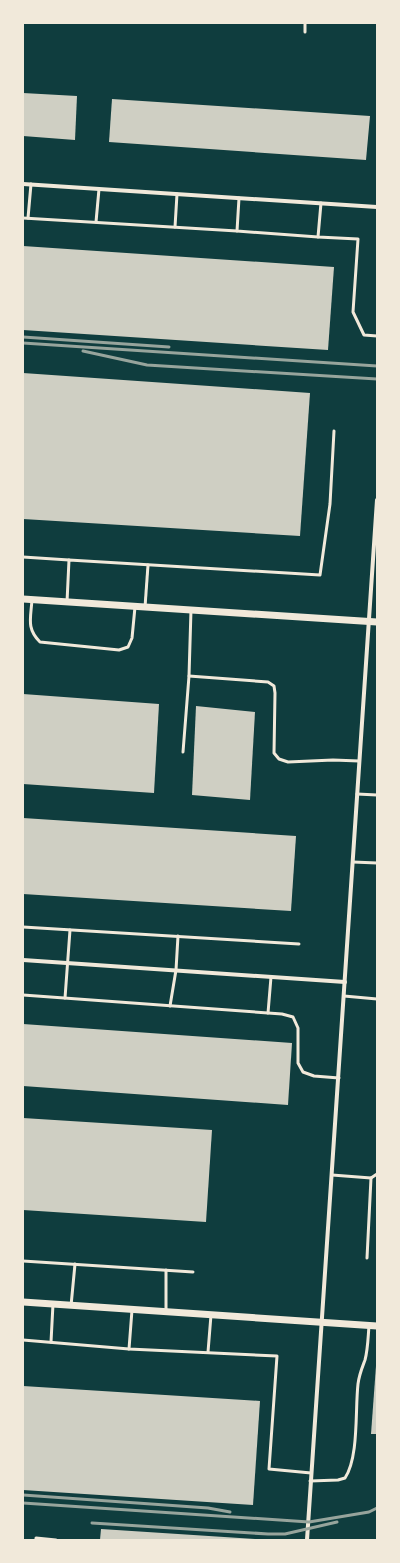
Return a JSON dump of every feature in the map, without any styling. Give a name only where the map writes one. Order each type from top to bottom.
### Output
[{"type":"street","points":[[23,184],[377,207]]},
{"type":"street","points":[[307,1540],[377,500]]},
{"type":"street","points":[[23,599],[377,622]]},
{"type":"street","points":[[23,960],[345,982]]},
{"type":"street","points":[[23,1302],[373,1326]]},
{"type":"lane","points":[[304,32],[305,23]]},
{"type":"lane","points":[[28,218],[31,184]]},
{"type":"lane","points":[[96,222],[99,189]]},
{"type":"lane","points":[[175,227],[177,194]]},
{"type":"lane","points":[[237,231],[240,198]]},
{"type":"lane","points":[[318,237],[321,203]]},
{"type":"lane","points":[[23,218],[358,239],[353,312],[364,335],[377,336]]},
{"type":"lane","points":[[23,557],[320,575],[330,504],[334,431]]},
{"type":"lane","points":[[67,602],[69,560]]},
{"type":"lane","points":[[144,607],[148,565]]},
{"type":"lane","points":[[32,599],[30,626],[32,634],[40,642],[119,650],[128,647],[132,638],[135,606]]},
{"type":"lane","points":[[183,752],[189,676],[191,610]]},
{"type":"lane","points":[[189,676],[268,682],[274,686],[274,753],[279,760],[288,762],[332,760],[360,761]]},
{"type":"lane","points":[[357,794],[377,795]]},
{"type":"lane","points":[[353,862],[377,864]]},
{"type":"lane","points":[[23,927],[299,944]]},
{"type":"lane","points":[[65,998],[70,930]]},
{"type":"lane","points":[[170,1006],[176,970],[178,936]]},
{"type":"lane","points":[[268,1013],[271,977]]},
{"type":"lane","points":[[23,995],[282,1014],[293,1017],[298,1028],[298,1063],[303,1072],[314,1076],[339,1078]]},
{"type":"lane","points":[[344,996],[377,999]]},
{"type":"lane","points":[[332,1175],[372,1178],[377,1174]]},
{"type":"lane","points":[[367,1258],[372,1178]]},
{"type":"lane","points":[[23,1260],[193,1272]]},
{"type":"lane","points":[[71,1306],[75,1264]]},
{"type":"lane","points":[[166,1270],[166,1312]]},
{"type":"lane","points":[[51,1342],[53,1304]]},
{"type":"lane","points":[[129,1349],[132,1310]]},
{"type":"lane","points":[[208,1352],[211,1315]]},
{"type":"lane","points":[[310,1481],[338,1480],[344,1478],[349,1471],[353,1456],[360,1371],[365,1359],[373,1326]]},
{"type":"lane","points":[[23,1340],[129,1349],[277,1356],[269,1469],[311,1473]]},
{"type":"lane","points":[[36,1540],[36,1538],[56,1540]]},
{"type":"building","points":[[23,93],[77,96],[75,140],[23,136]]},
{"type":"building","points":[[112,99],[370,116],[366,160],[109,142]]},
{"type":"building","points":[[23,246],[334,267],[328,350],[23,330]]},
{"type":"building","points":[[23,373],[310,393],[300,536],[23,519]]},
{"type":"building","points":[[23,694],[159,704],[154,793],[23,784]]},
{"type":"building","points":[[196,706],[255,712],[250,800],[192,795]]},
{"type":"building","points":[[23,818],[296,836],[291,911],[23,894]]},
{"type":"building","points":[[23,1024],[292,1043],[288,1105],[23,1086]]},
{"type":"building","points":[[23,1118],[212,1130],[206,1222],[23,1210]]},
{"type":"building","points":[[376,1366],[377,1434],[371,1434]]},
{"type":"building","points":[[23,1386],[260,1401],[253,1505],[23,1490]]},
{"type":"building","points":[[101,1529],[255,1539],[255,1540],[100,1540]]},
{"type":"railway","points":[[23,337],[169,347]]},
{"type":"railway","points":[[23,343],[377,366]]},
{"type":"railway","points":[[83,351],[147,365],[377,379]]},
{"type":"railway","points":[[23,1495],[208,1508],[230,1512]]},
{"type":"railway","points":[[23,1503],[309,1522],[369,1512],[377,1508]]},
{"type":"railway","points":[[92,1523],[285,1534],[337,1522]]}]
